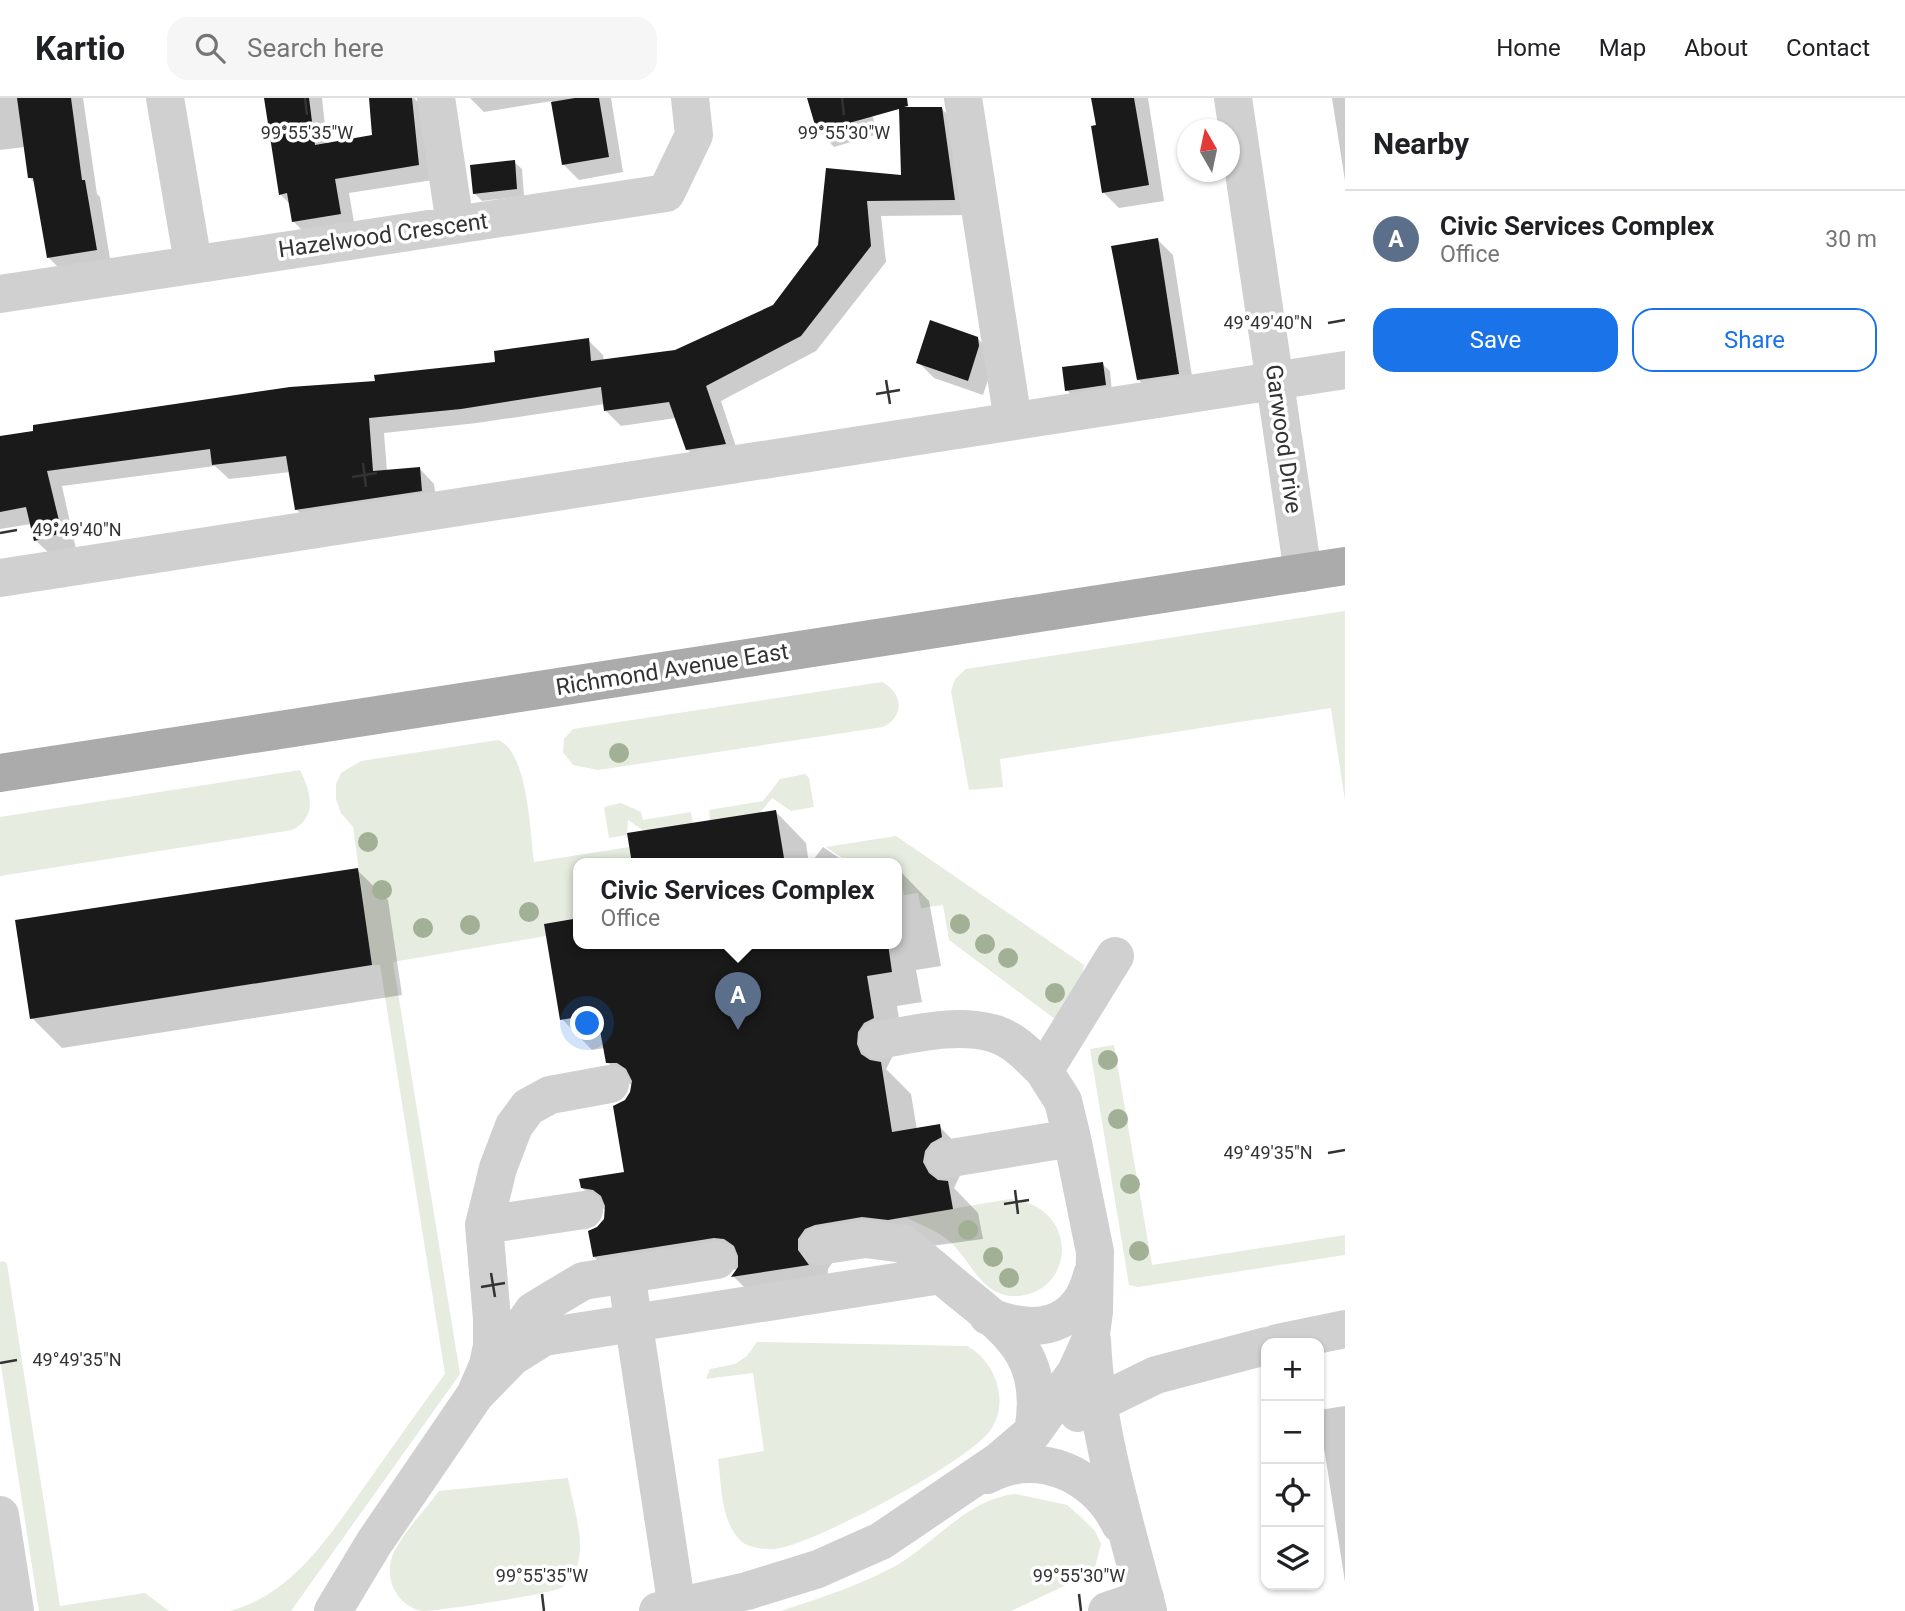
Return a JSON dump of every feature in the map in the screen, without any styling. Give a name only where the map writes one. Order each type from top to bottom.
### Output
[{"type":"main road","name":"Richmond Avenue East","points":[[0,774],[1345,566]]},
{"type":"street","points":[[165,98],[193,263]]},
{"type":"street","points":[[436,98],[455,224]]},
{"type":"street","name":"Hazelwood Crescent","points":[[0,293],[666,193],[694,135],[690,98]]},
{"type":"street","points":[[963,98],[1013,421]]},
{"type":"street","name":"Garwood Drive","points":[[1233,98],[1303,573]]},
{"type":"street","points":[[0,578],[1345,370]]},
{"type":"street","points":[[1045,1071],[1115,956]]},
{"type":"street","points":[[878,1040],[958,1030],[993,1033],[1021,1049],[1045,1071],[1063,1101],[1095,1252],[1087,1395],[1106,1448],[1148,1611],[1127,1538],[1113,1509],[1081,1478],[1051,1466],[1018,1464],[1001,1467],[957,1490]]},
{"type":"street","points":[[475,1395],[492,1346],[484,1225],[498,1168],[514,1126],[528,1107],[550,1095],[610,1084]]},
{"type":"street","points":[[945,1159],[1072,1138]]},
{"type":"street","points":[[484,1225],[584,1210]]},
{"type":"street","points":[[818,1246],[865,1239],[904,1244],[1014,1337],[1029,1359],[1037,1392],[1021,1442]]},
{"type":"street","points":[[986,1315],[1020,1326],[1037,1325],[1068,1317],[1087,1294],[1095,1252]]},
{"type":"street","points":[[332,1611],[374,1543],[533,1311],[583,1281],[717,1259]]},
{"type":"street","points":[[626,1273],[667,1610],[747,1591],[818,1569],[881,1541],[957,1490],[1087,1395],[1261,1347]]},
{"type":"street","points":[[475,1395],[512,1357],[544,1337],[941,1275]]},
{"type":"street","points":[[986,1315],[1039,1346],[1087,1395]]},
{"type":"street","points":[[1301,1338],[1345,1329]]},
{"type":"street","points":[[0,1515],[15,1611]]},
{"type":"street","points":[[360,1611],[358,1588],[374,1543]]},
{"type":"street","points":[[1107,1611],[1144,1598]]},
{"type":"shaded area","points":[[1345,611],[1345,801],[1331,708],[1000,759],[1003,787],[969,790],[951,691],[955,679],[966,669]]},
{"type":"shaded area","points":[[882,682],[894,692],[899,705],[895,717],[883,727],[598,770],[573,765],[563,752],[564,739],[573,729]]},
{"type":"shaded area","points":[[498,740],[508,747],[522,776],[534,862],[629,847],[631,858],[573,858],[573,919],[544,924],[546,936],[393,962],[460,1374],[291,1611],[230,1611],[275,1590],[312,1556],[445,1374],[380,965],[372,965],[353,827],[341,813],[336,799],[336,784],[341,773],[361,761]]},
{"type":"shaded area","points":[[300,770],[309,795],[309,811],[300,825],[292,830],[0,876],[0,817]]},
{"type":"shaded area","points":[[805,774],[809,778],[814,807],[791,811],[772,798],[760,813],[710,821],[709,810],[763,801],[780,779]]},
{"type":"shaded area","points":[[621,803],[641,812],[643,820],[691,812],[693,824],[644,831],[628,820],[627,835],[609,838],[604,807]]},
{"type":"shaded area","points":[[896,836],[1084,965],[1082,975],[1055,1019],[949,940],[943,905],[921,908],[918,893],[904,895],[902,858],[842,858],[826,847]]},
{"type":"shaded area","points":[[1114,1045],[1152,1265],[1345,1235],[1345,1255],[1138,1287],[1129,1285],[1090,1049]]},
{"type":"shaded area","points":[[1010,1199],[1033,1205],[1049,1217],[1059,1232],[1062,1249],[1059,1265],[1051,1280],[1037,1291],[1017,1296],[994,1291],[948,1240],[905,1217]]},
{"type":"shaded area","points":[[0,1262],[7,1264],[60,1606],[145,1593],[169,1611],[39,1611],[0,1359]]},
{"type":"shaded area","points":[[757,1342],[967,1346],[986,1362],[993,1372],[999,1396],[996,1421],[975,1446],[951,1463],[854,1518],[795,1544],[775,1549],[752,1547],[740,1540],[729,1523],[723,1502],[718,1459],[764,1451],[753,1373],[706,1379],[710,1369],[735,1364],[747,1356]]},
{"type":"shaded area","points":[[568,1478],[580,1537],[580,1552],[571,1578],[561,1588],[492,1602],[423,1611],[406,1604],[395,1591],[390,1566],[395,1549],[439,1491]]},
{"type":"shaded area","points":[[1016,1494],[1067,1505],[1081,1517],[1095,1531],[1101,1544],[1095,1567],[1083,1577],[1011,1611],[781,1611],[869,1579],[911,1556],[968,1512],[999,1497]]},
{"type":"building","points":[[17,98],[71,98],[82,180],[85,180],[97,250],[47,258],[33,178],[28,178]]},
{"type":"building","points":[[264,98],[309,98],[315,145],[372,135],[369,98],[412,98],[419,165],[335,179],[341,214],[292,222],[287,193],[279,195]]},
{"type":"building","points":[[599,98],[609,157],[562,165],[551,102]]},
{"type":"building","points":[[807,98],[907,98],[908,106],[904,107],[942,107],[955,200],[867,201],[871,246],[801,336],[706,386],[726,444],[686,450],[669,402],[604,411],[601,387],[461,409],[369,418],[373,471],[420,467],[422,491],[295,510],[286,456],[212,465],[210,449],[47,471],[62,533],[34,541],[26,507],[0,512],[0,436],[33,431],[33,425],[290,387],[375,381],[374,375],[495,362],[494,351],[589,338],[591,361],[675,350],[773,305],[818,245],[826,168],[901,175],[899,109],[817,132]]},
{"type":"building","points":[[1091,98],[1134,98],[1149,185],[1102,193],[1091,126],[1096,125]]},
{"type":"building","points":[[515,160],[517,189],[473,194],[470,165]]},
{"type":"building","points":[[1158,238],[1179,374],[1137,380],[1111,246]]},
{"type":"building","points":[[930,320],[978,337],[979,346],[968,381],[916,363]]},
{"type":"building","points":[[1103,362],[1106,385],[1065,391],[1062,367]]},
{"type":"building","points":[[776,810],[784,858],[631,858],[627,833]]},
{"type":"building","points":[[358,868],[372,965],[30,1019],[15,920]]},
{"type":"building","points":[[573,919],[573,949],[889,949],[892,972],[867,976],[874,1018],[864,1023],[858,1032],[857,1044],[861,1054],[870,1060],[881,1062],[892,1132],[940,1124],[942,1137],[931,1143],[925,1151],[923,1162],[929,1173],[938,1180],[948,1181],[953,1209],[888,1220],[862,1217],[815,1225],[805,1229],[798,1239],[798,1250],[809,1265],[731,1277],[738,1267],[738,1256],[734,1246],[724,1239],[714,1238],[593,1257],[588,1231],[597,1227],[604,1219],[605,1206],[601,1196],[593,1190],[581,1188],[579,1179],[624,1172],[613,1106],[625,1100],[632,1081],[626,1069],[617,1063],[606,1063],[597,1014],[560,1020],[544,924]]},
{"type":"place","name":"Civic Services Complex","points":[[738,1030]]}]
